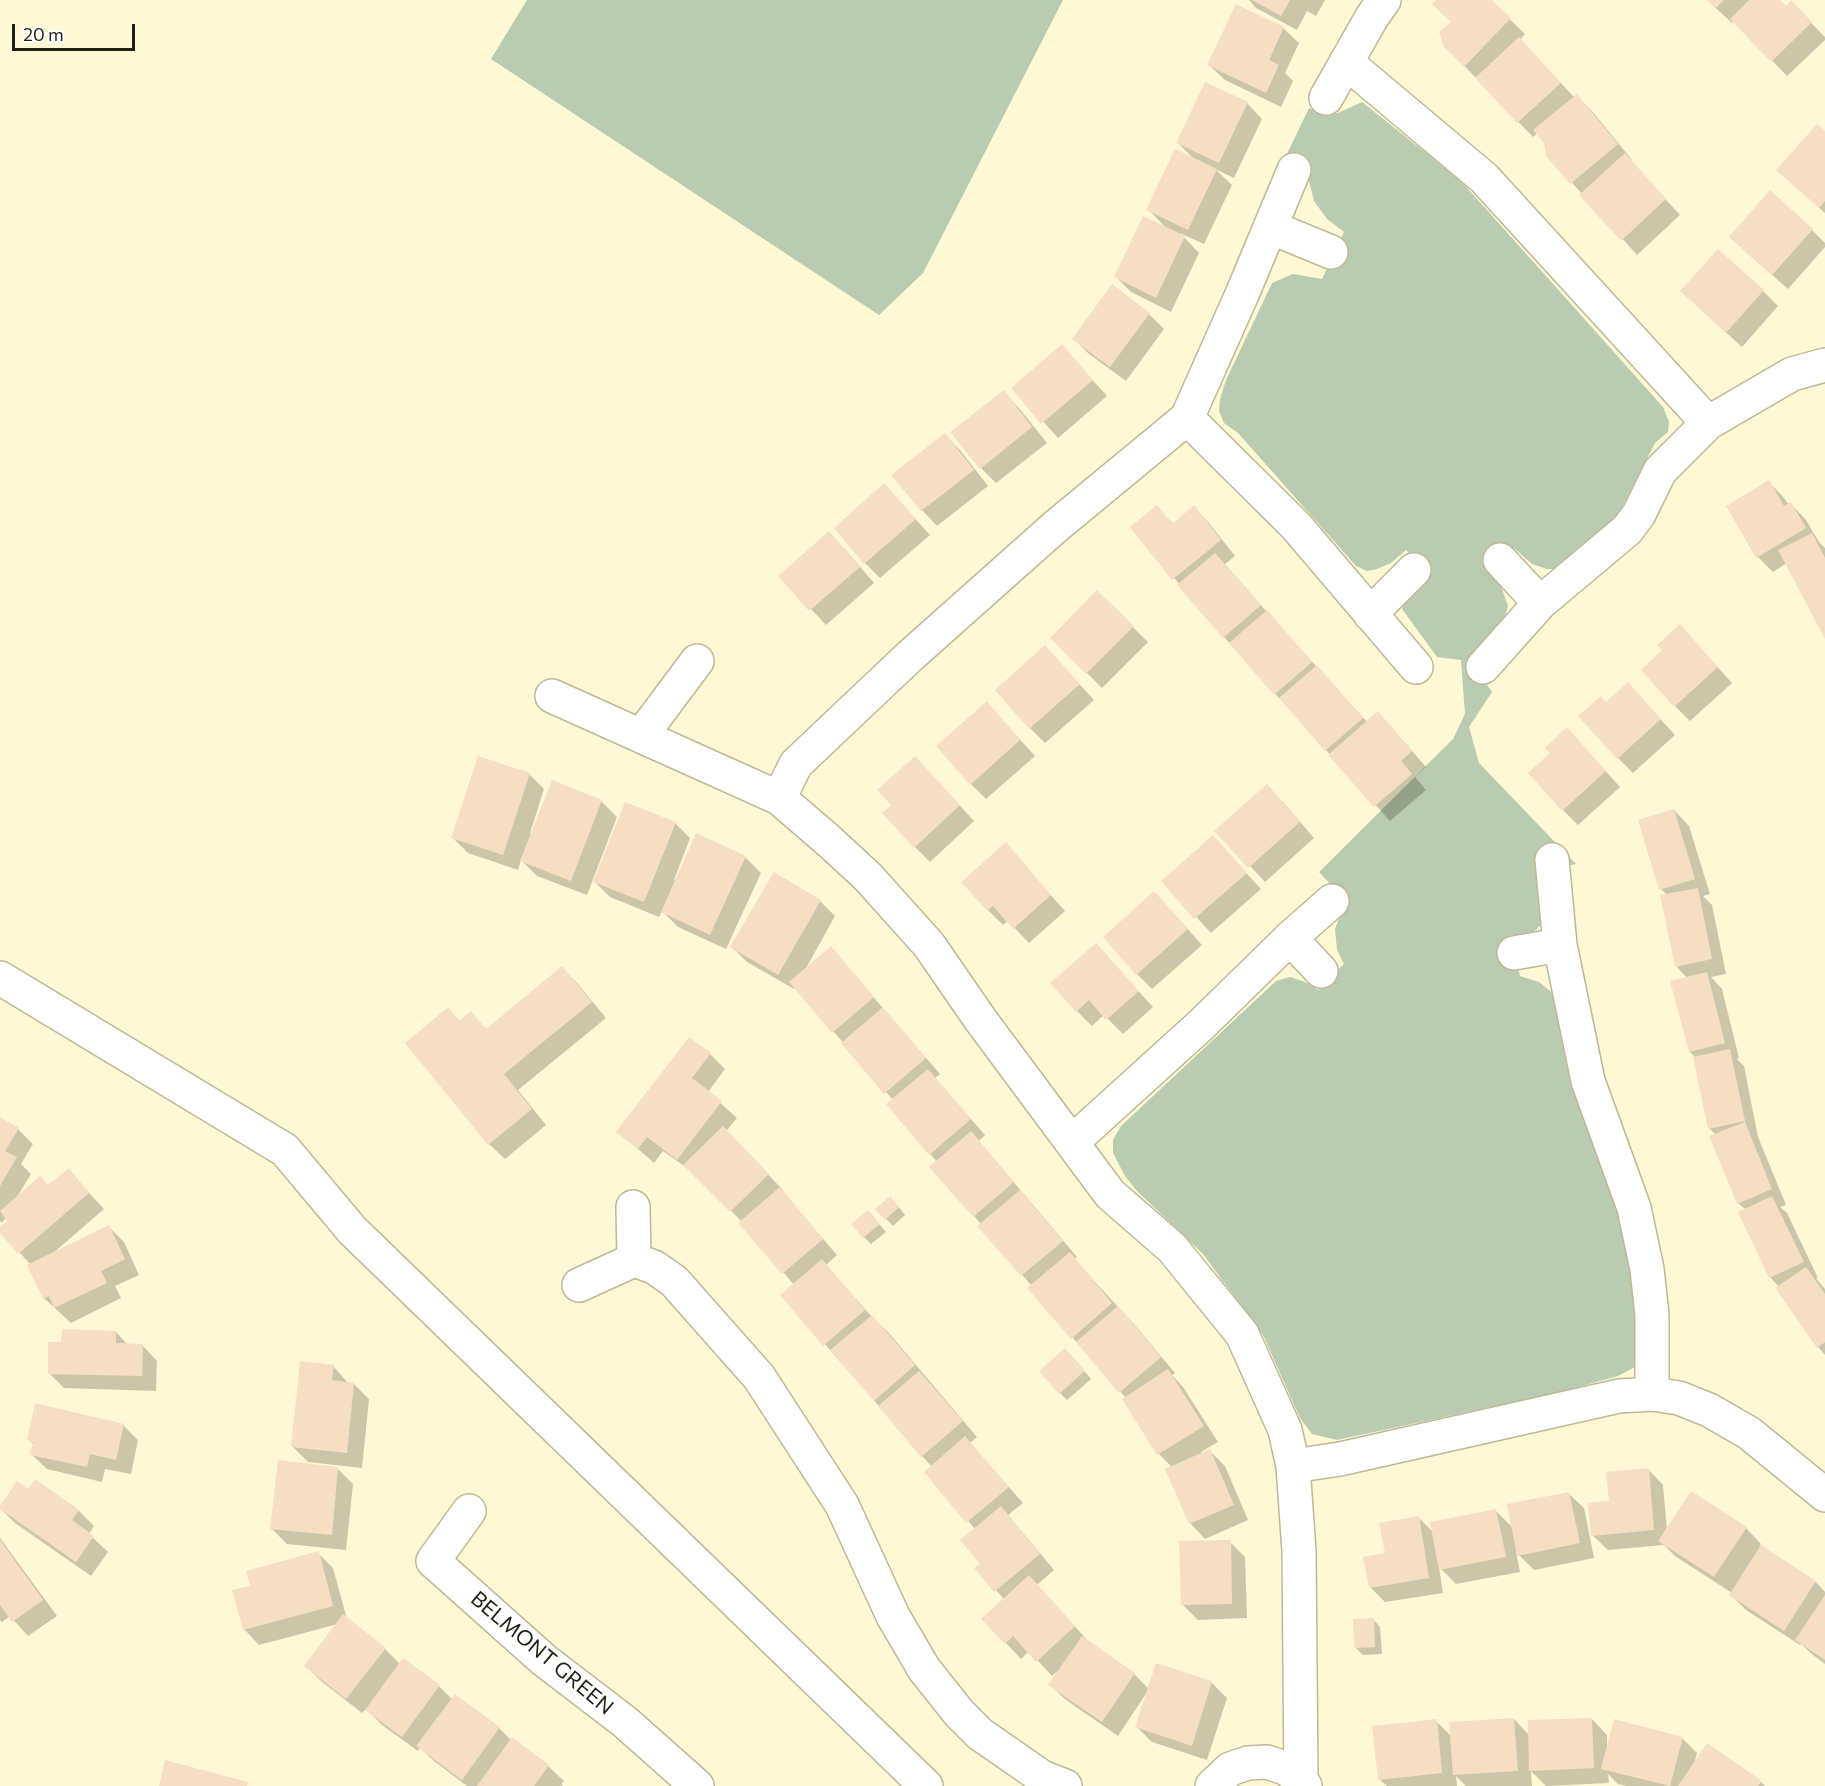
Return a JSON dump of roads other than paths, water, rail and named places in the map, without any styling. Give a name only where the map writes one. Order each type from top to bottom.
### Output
[{"type":"street","points":[[1326,98],[1384,0]]},
{"type":"street","points":[[1346,62],[1484,178],[1707,423]]},
{"type":"street","points":[[779,798],[796,764],[900,665],[1054,527],[1187,418],[1294,170]]},
{"type":"street","points":[[1270,227],[1331,252]]},
{"type":"street","points":[[1483,667],[1540,603],[1627,530],[1639,514],[1660,471],[1707,423],[1792,374],[1825,365]]},
{"type":"street","points":[[1187,418],[1296,526],[1416,667]]},
{"type":"street","points":[[1500,560],[1540,603]]},
{"type":"street","points":[[1370,615],[1414,570]]},
{"type":"street","points":[[641,736],[697,661]]},
{"type":"street","points":[[552,696],[779,798],[868,876],[929,945],[980,1019],[1110,1194],[1172,1248],[1242,1334],[1285,1430],[1293,1466],[1299,1551],[1303,1783]]},
{"type":"street","points":[[1552,860],[1560,945],[1588,1081],[1634,1208],[1647,1269],[1652,1315],[1652,1394]]},
{"type":"street","points":[[1072,1142],[1201,1025],[1290,938],[1332,901]]},
{"type":"street","points":[[1290,938],[1321,971]]},
{"type":"street","points":[[1515,953],[1560,945]]},
{"type":"street","points":[[0,978],[285,1150],[352,1230],[926,1786]]},
{"type":"street","points":[[633,1207],[634,1260]]},
{"type":"street","points":[[579,1285],[634,1260],[654,1267],[675,1281],[759,1377],[842,1505],[893,1616],[924,1669],[959,1713],[980,1734],[1042,1777],[1065,1786]]},
{"type":"street","points":[[1293,1466],[1340,1459],[1619,1396],[1652,1394],[1679,1398],[1709,1410],[1749,1433],[1825,1496]]},
{"type":"street","name":"BELMONT GREEN","points":[[469,1511],[433,1561],[544,1660],[625,1722],[697,1786]]},
{"type":"street","points":[[1212,1786],[1230,1769],[1248,1763],[1267,1762],[1285,1768],[1303,1783]]}]
